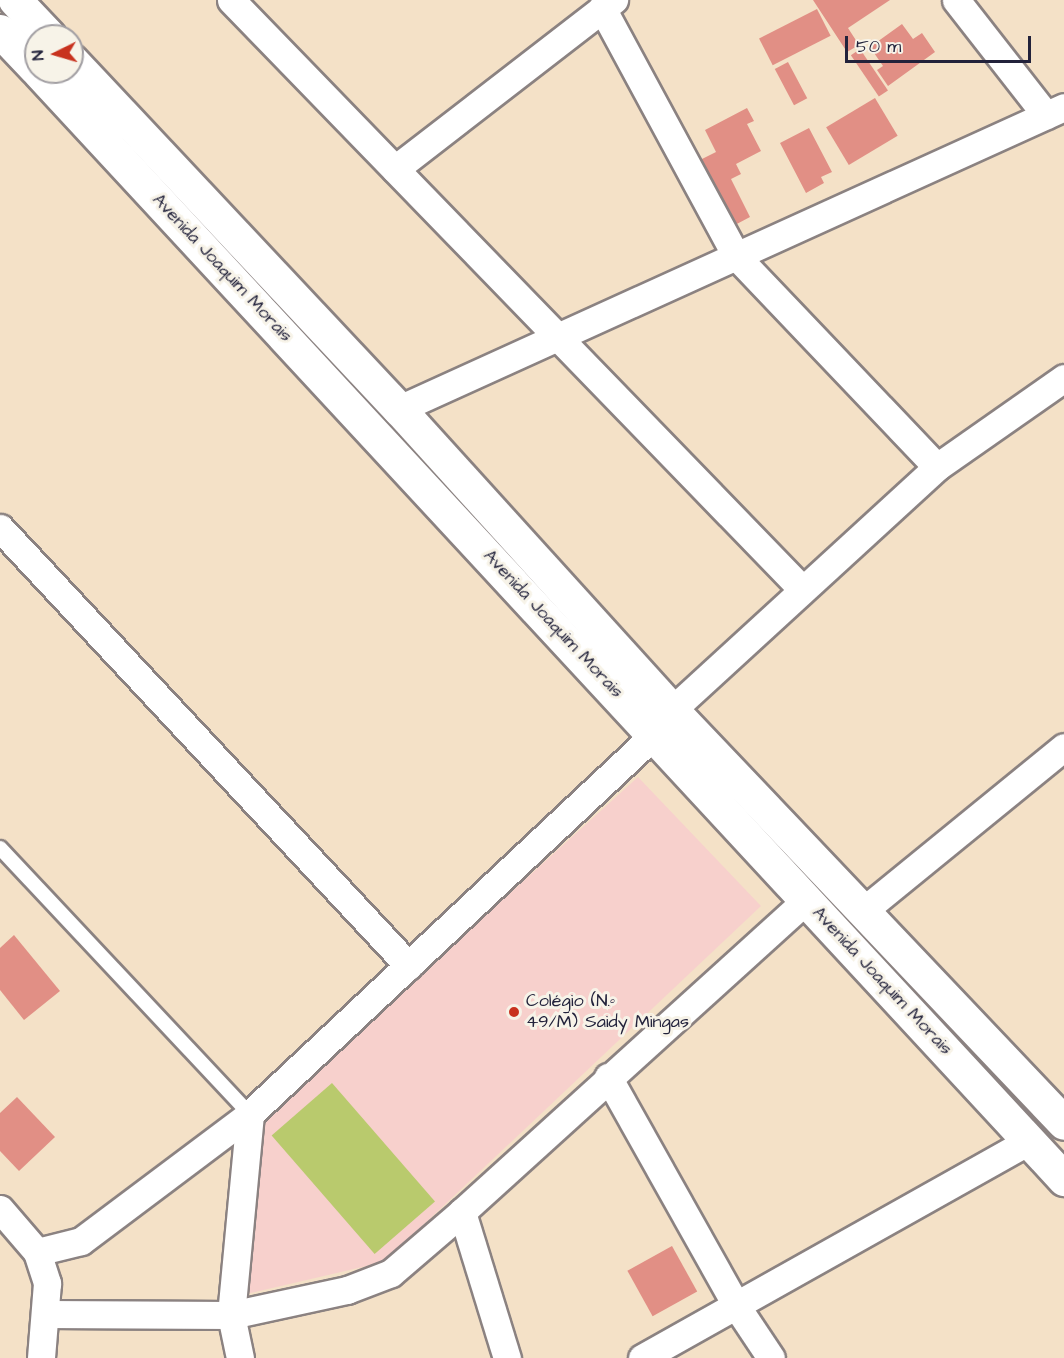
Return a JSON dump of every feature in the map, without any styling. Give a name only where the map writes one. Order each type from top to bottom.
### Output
[{"type":"street","points":[[15,0],[38,24]]},
{"type":"street","points":[[231,0],[801,588]]},
{"type":"street","points":[[399,409],[558,339],[1055,111],[956,0]]},
{"type":"street","points":[[395,169],[608,4],[736,256],[938,467]]},
{"type":"street","name":"Avenida Joaquim Morais","points":[[0,30],[24,55]]},
{"type":"street","name":"Avenida Joaquim Morais","points":[[84,74],[399,409],[664,722],[807,899],[1064,1179]]},
{"type":"street","name":"Avenida Joaquim Morais","points":[[51,84],[664,722],[863,911],[1064,1123]]},
{"type":"street","points":[[37,1252],[81,1241],[250,1114],[409,966],[801,588],[938,467],[1064,378]]},
{"type":"street","points":[[0,528],[409,966]]},
{"type":"street","points":[[863,911],[1064,747]]},
{"type":"street","points":[[45,1314],[231,1315],[347,1290],[391,1273],[462,1212],[608,1077],[807,899]]},
{"type":"street","points":[[608,1077],[736,1307],[771,1358]]},
{"type":"street","points":[[240,1358],[231,1315],[250,1114]]},
{"type":"street","points":[[642,1358],[1029,1141]]},
{"type":"street","points":[[0,1209],[37,1252],[47,1282],[40,1358]]},
{"type":"street","points":[[462,1212],[507,1358]]},
{"type":"lane","points":[[0,848],[250,1114]]},
{"type":"shaded area","name":"Colégio (N.º 49/M) Saidy Mingas","points":[[638,777],[761,906],[384,1262],[246,1294],[261,1119]]},
{"type":"green space","points":[[332,1083],[435,1201],[375,1254],[272,1135]]},
{"type":"building","points":[[813,0],[890,0],[848,28],[859,45],[847,52]]},
{"type":"building","points":[[817,9],[831,36],[773,65],[759,39]]},
{"type":"building","points":[[902,24],[913,39],[922,33],[935,52],[888,86],[877,70],[883,66],[870,47]]},
{"type":"building","points":[[860,49],[888,90],[879,97],[851,55]]},
{"type":"building","points":[[788,62],[807,98],[794,105],[775,69]]},
{"type":"building","points":[[875,98],[898,136],[849,165],[826,127]]},
{"type":"building","points":[[747,108],[754,121],[747,124],[761,151],[736,164],[741,174],[731,179],[750,217],[733,226],[700,160],[716,152],[705,130]]},
{"type":"building","points":[[809,128],[832,172],[821,177],[824,183],[806,193],[780,143]]},
{"type":"building","points":[[14,935],[60,991],[24,1020],[0,990],[0,948]]},
{"type":"building","points":[[17,1097],[55,1137],[19,1171],[0,1151],[0,1113]]},
{"type":"building","points":[[672,1246],[697,1291],[653,1316],[627,1271]]},
{"type":"place","name":"Colégio (N.º 49/M) Saidy Mingas","points":[[514,1012]]}]
